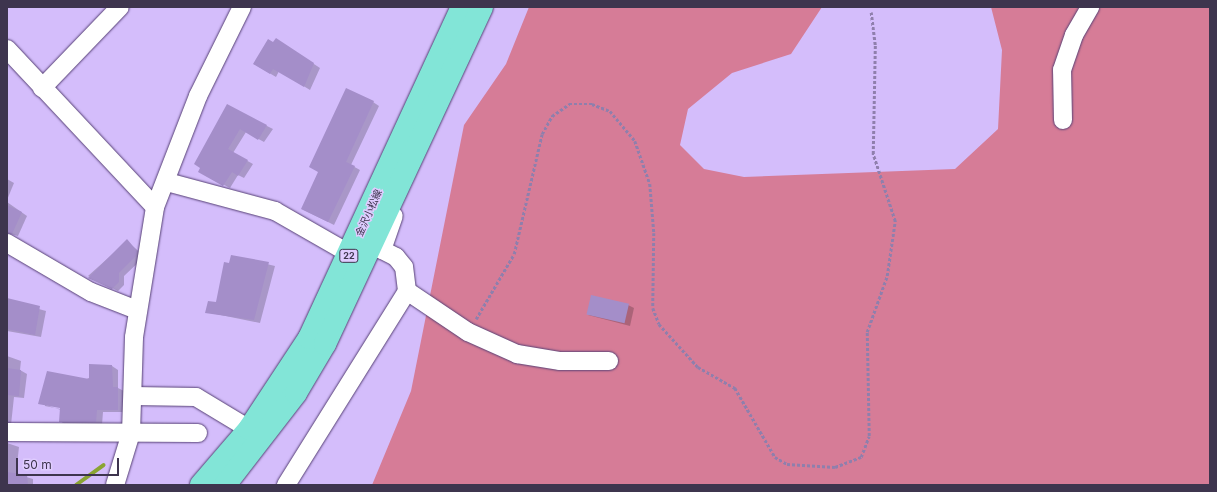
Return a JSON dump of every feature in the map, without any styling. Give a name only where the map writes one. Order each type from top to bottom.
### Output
[{"type":"main road","name":"金沢小松線","points":[[201,485],[249,429],[309,338],[350,254],[462,7]]},
{"type":"main road","name":"金沢小松線","points":[[225,485],[264,438],[325,344],[412,162],[482,7]]},
{"type":"street","points":[[42,88],[120,7]]},
{"type":"street","points":[[115,485],[131,433],[137,310],[155,207],[167,182],[198,96],[242,7]]},
{"type":"street","points":[[1063,120],[1062,70],[1090,7]]},
{"type":"street","points":[[7,49],[155,207]]},
{"type":"street","points":[[286,485],[407,291],[404,267],[396,257],[382,250],[412,162]]},
{"type":"street","points":[[167,182],[275,211],[330,246],[350,254]]},
{"type":"street","points":[[7,244],[91,292],[137,310]]},
{"type":"street","points":[[407,291],[468,332],[517,354],[560,361],[609,361]]},
{"type":"street","points":[[133,396],[196,397],[249,429]]},
{"type":"street","points":[[7,432],[198,433]]},
{"type":"path","points":[[468,332],[500,285],[514,254],[542,134],[552,116],[569,104],[592,104],[610,111],[624,123],[635,140],[650,184],[654,233],[653,308],[658,324],[698,367],[736,388],[774,458],[787,464],[835,467],[861,457],[869,436],[867,332],[887,276],[895,221],[873,154],[876,77],[871,12]]},
{"type":"shaded area","points":[[529,7],[822,7],[791,54],[732,73],[688,109],[680,145],[704,169],[744,177],[955,169],[998,129],[1002,50],[991,7],[1210,7],[1210,485],[372,485],[411,391],[464,125],[506,64]]},
{"type":"building","points":[[276,38],[314,63],[304,87],[273,69],[270,74],[253,64],[268,39],[273,42]]},
{"type":"building","points":[[346,88],[374,101],[346,162],[355,166],[328,222],[301,209],[318,172],[309,167]]},
{"type":"building","points":[[227,104],[267,125],[258,140],[240,129],[228,149],[248,160],[238,176],[232,172],[223,186],[198,172],[200,168],[194,164]]},
{"type":"building","points":[[7,205],[22,212],[12,234],[7,233]]},
{"type":"building","points":[[127,239],[137,251],[136,256],[119,273],[119,282],[112,289],[88,278]]},
{"type":"building","points":[[231,255],[269,262],[254,320],[205,313],[208,301],[216,302],[224,262],[229,263]]},
{"type":"building","points":[[591,295],[629,304],[625,323],[587,314]]},
{"type":"building","points":[[7,298],[40,306],[35,335],[7,329]]},
{"type":"building","points":[[89,364],[112,365],[113,387],[118,387],[118,410],[97,410],[96,422],[59,422],[60,408],[38,404],[47,371],[89,379]]},
{"type":"building","points":[[7,368],[21,370],[19,396],[7,395]]},
{"type":"building","points":[[7,472],[27,475],[28,485],[7,485]]},
{"type":"waterway","points":[[76,485],[104,465]]}]
